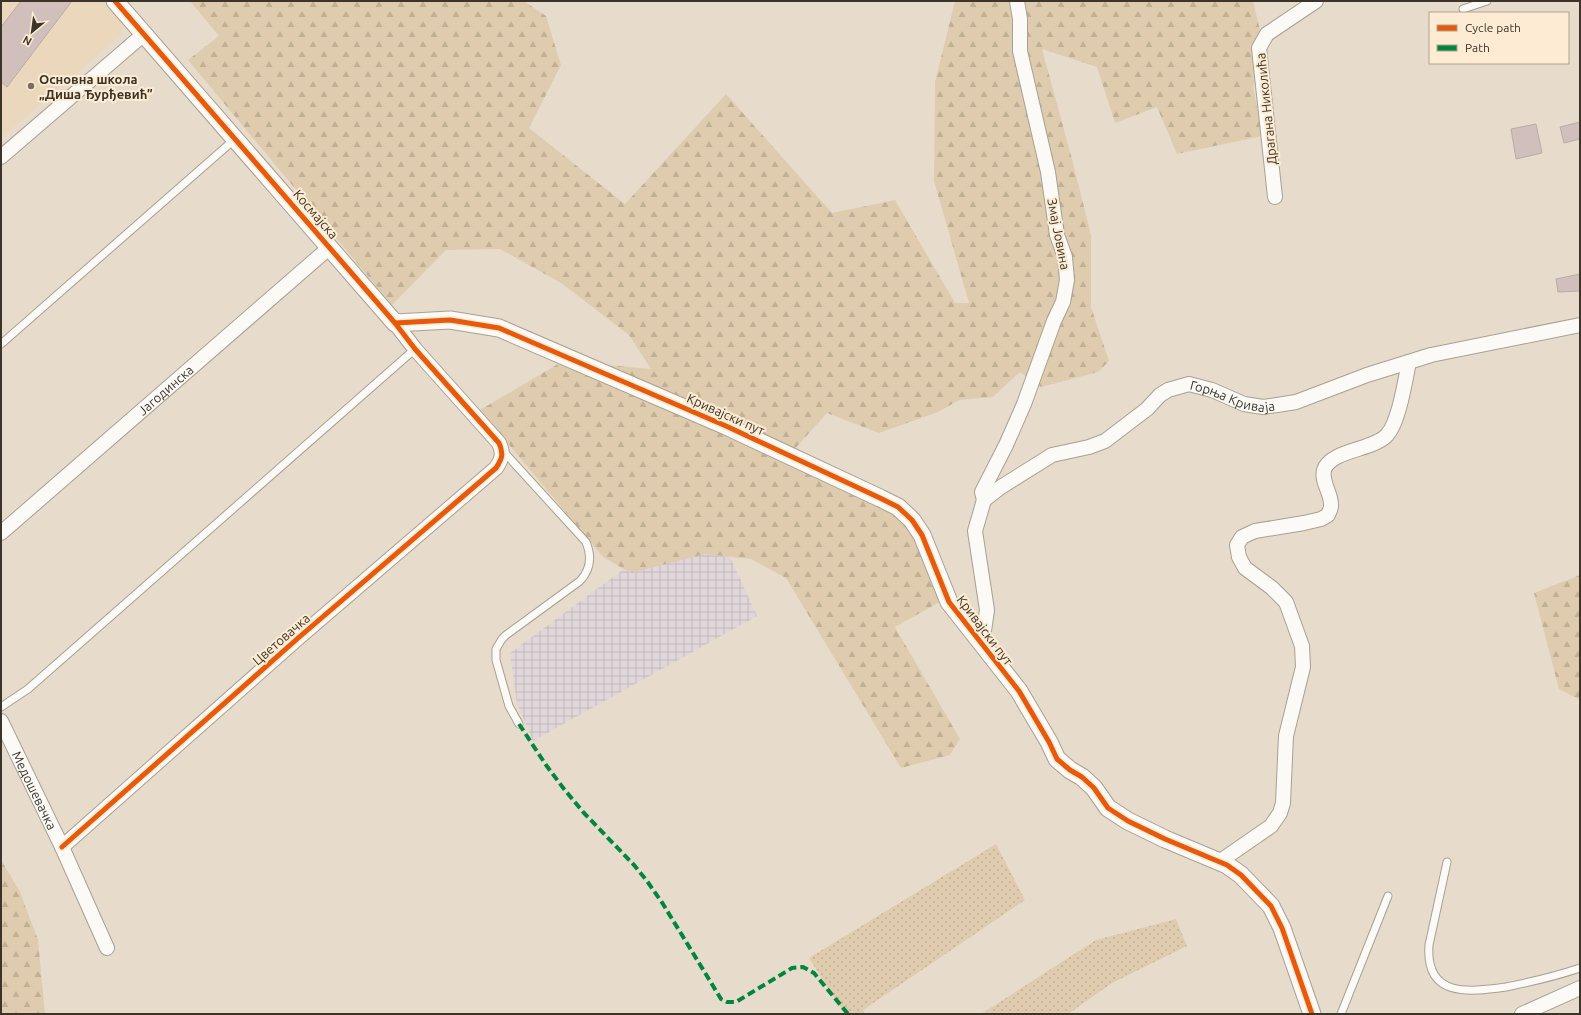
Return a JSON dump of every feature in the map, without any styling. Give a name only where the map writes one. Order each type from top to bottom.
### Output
[{"type":"street","name":"Космајска","points":[[115,1],[330,247],[501,447]]},
{"type":"street","name":"Змај Јовина","points":[[984,500],[982,492],[1006,445],[1024,404],[1054,321],[1063,302],[1067,280],[1065,258],[1057,235],[1048,172],[1020,51],[1020,18],[1017,1]]},
{"type":"street","name":"Драгана Николића","points":[[1276,197],[1258,48],[1267,34],[1316,1]]},
{"type":"street","points":[[1,157],[144,34]]},
{"type":"street","name":"Јагодинска","points":[[1,533],[330,247]]},
{"type":"street","name":"Кривајски пут","points":[[395,323],[450,320],[499,328],[726,426],[898,507],[912,520],[922,536],[949,602],[1018,691],[1049,742],[1057,759],[1070,770],[1082,777],[1094,788],[1108,808],[1128,821],[1158,836],[1219,862],[1241,875],[1271,906],[1282,928],[1312,1014]]},
{"type":"street","name":"Горња Криваја","points":[[984,500],[1001,487],[1052,455],[1089,447],[1105,441],[1147,410],[1160,395],[1174,388],[1189,384],[1212,390],[1244,404],[1263,407],[1296,402],[1367,375],[1431,355],[1580,325]]},
{"type":"street","points":[[1219,862],[1271,826],[1280,813],[1283,803],[1286,736],[1302,667],[1302,646],[1286,602],[1272,588],[1245,568],[1239,557],[1237,544],[1242,537],[1255,531],[1310,522],[1328,515],[1331,505],[1324,478],[1324,469],[1332,459],[1372,444],[1387,436],[1394,425],[1409,362]]},
{"type":"street","name":"Цветовачка","points":[[62,846],[496,468],[502,458],[501,447]]},
{"type":"street","points":[[982,645],[987,610],[975,531],[984,500]]},
{"type":"street","name":"Медошевачка","points":[[1,720],[62,846],[107,948]]},
{"type":"street","points":[[1522,1014],[1580,988]]},
{"type":"lane","points":[[1463,9],[1487,1]]},
{"type":"lane","points":[[1,344],[235,139]]},
{"type":"lane","points":[[1,707],[28,689],[416,349]]},
{"type":"lane","points":[[501,447],[586,542],[590,556],[588,570],[580,581],[506,635],[496,649],[496,660],[509,706],[519,724]]},
{"type":"lane","points":[[1447,862],[1428,954],[1432,971],[1437,979],[1444,984],[1460,990],[1475,991],[1538,980],[1580,968]]},
{"type":"lane","points":[[1341,1014],[1388,896]]},
{"type":"shaded area","name":"Основна школа „Диша Ђурђевић”","points":[[1,1],[104,1],[124,24],[121,35],[1,138]]},
{"type":"shaded area","points":[[705,554],[730,557],[757,616],[533,741],[517,703],[510,653],[624,569],[631,572]]},
{"type":"green space","points":[[190,1],[524,1],[546,16],[561,65],[529,128],[625,204],[726,94],[832,213],[895,200],[955,303],[969,303],[934,181],[935,82],[955,1],[1253,1],[1265,51],[1253,86],[1262,136],[1177,154],[1157,107],[1115,123],[1097,67],[1042,49],[1091,235],[1091,307],[1109,361],[1098,372],[1041,387],[1020,372],[993,397],[959,400],[938,412],[879,433],[827,413],[784,461],[881,505],[924,539],[947,598],[895,627],[960,739],[950,755],[901,768],[786,578],[751,559],[705,554],[631,573],[603,557],[480,410],[563,361],[651,369],[629,335],[561,283],[500,249],[446,250],[392,305],[188,60],[219,36]]},
{"type":"green space","points":[[1580,575],[1580,700],[1559,689],[1534,593]]},
{"type":"green space","points":[[996,844],[1025,900],[863,1010],[865,1014],[845,1014],[809,958]]},
{"type":"green space","points":[[1,860],[20,892],[38,940],[45,1014],[1,1014]]},
{"type":"green space","points":[[1176,919],[1187,946],[1112,983],[1068,1014],[981,1014],[1096,940]]},
{"type":"building","points":[[21,1],[72,1],[7,87],[1,82],[1,27]]},
{"type":"building","points":[[1580,122],[1580,139],[1564,143],[1560,127]]},
{"type":"building","points":[[1536,124],[1542,153],[1516,159],[1511,129]]},
{"type":"building","points":[[1580,274],[1580,291],[1558,292],[1556,279]]},
{"type":"marked path","points":[[519,724],[564,789],[584,813],[634,865],[647,881],[663,904],[721,999],[727,1002],[736,1002],[792,968],[803,967],[814,973],[848,1014]]},
{"type":"cycle path","points":[[62,847],[297,639],[496,468],[501,459],[502,453],[499,443],[415,349],[395,323],[115,1]]},
{"type":"cycle path","points":[[395,323],[450,320],[499,328],[726,426],[898,507],[912,520],[922,535],[949,602],[1019,691],[1049,742],[1057,759],[1070,770],[1082,777],[1094,788],[1108,808],[1128,821],[1165,839],[1227,865],[1241,875],[1271,906],[1282,928],[1312,1014]]},
{"type":"place","name":"Основна школа „Диша Ђурђевић”","points":[[31,86]]}]
